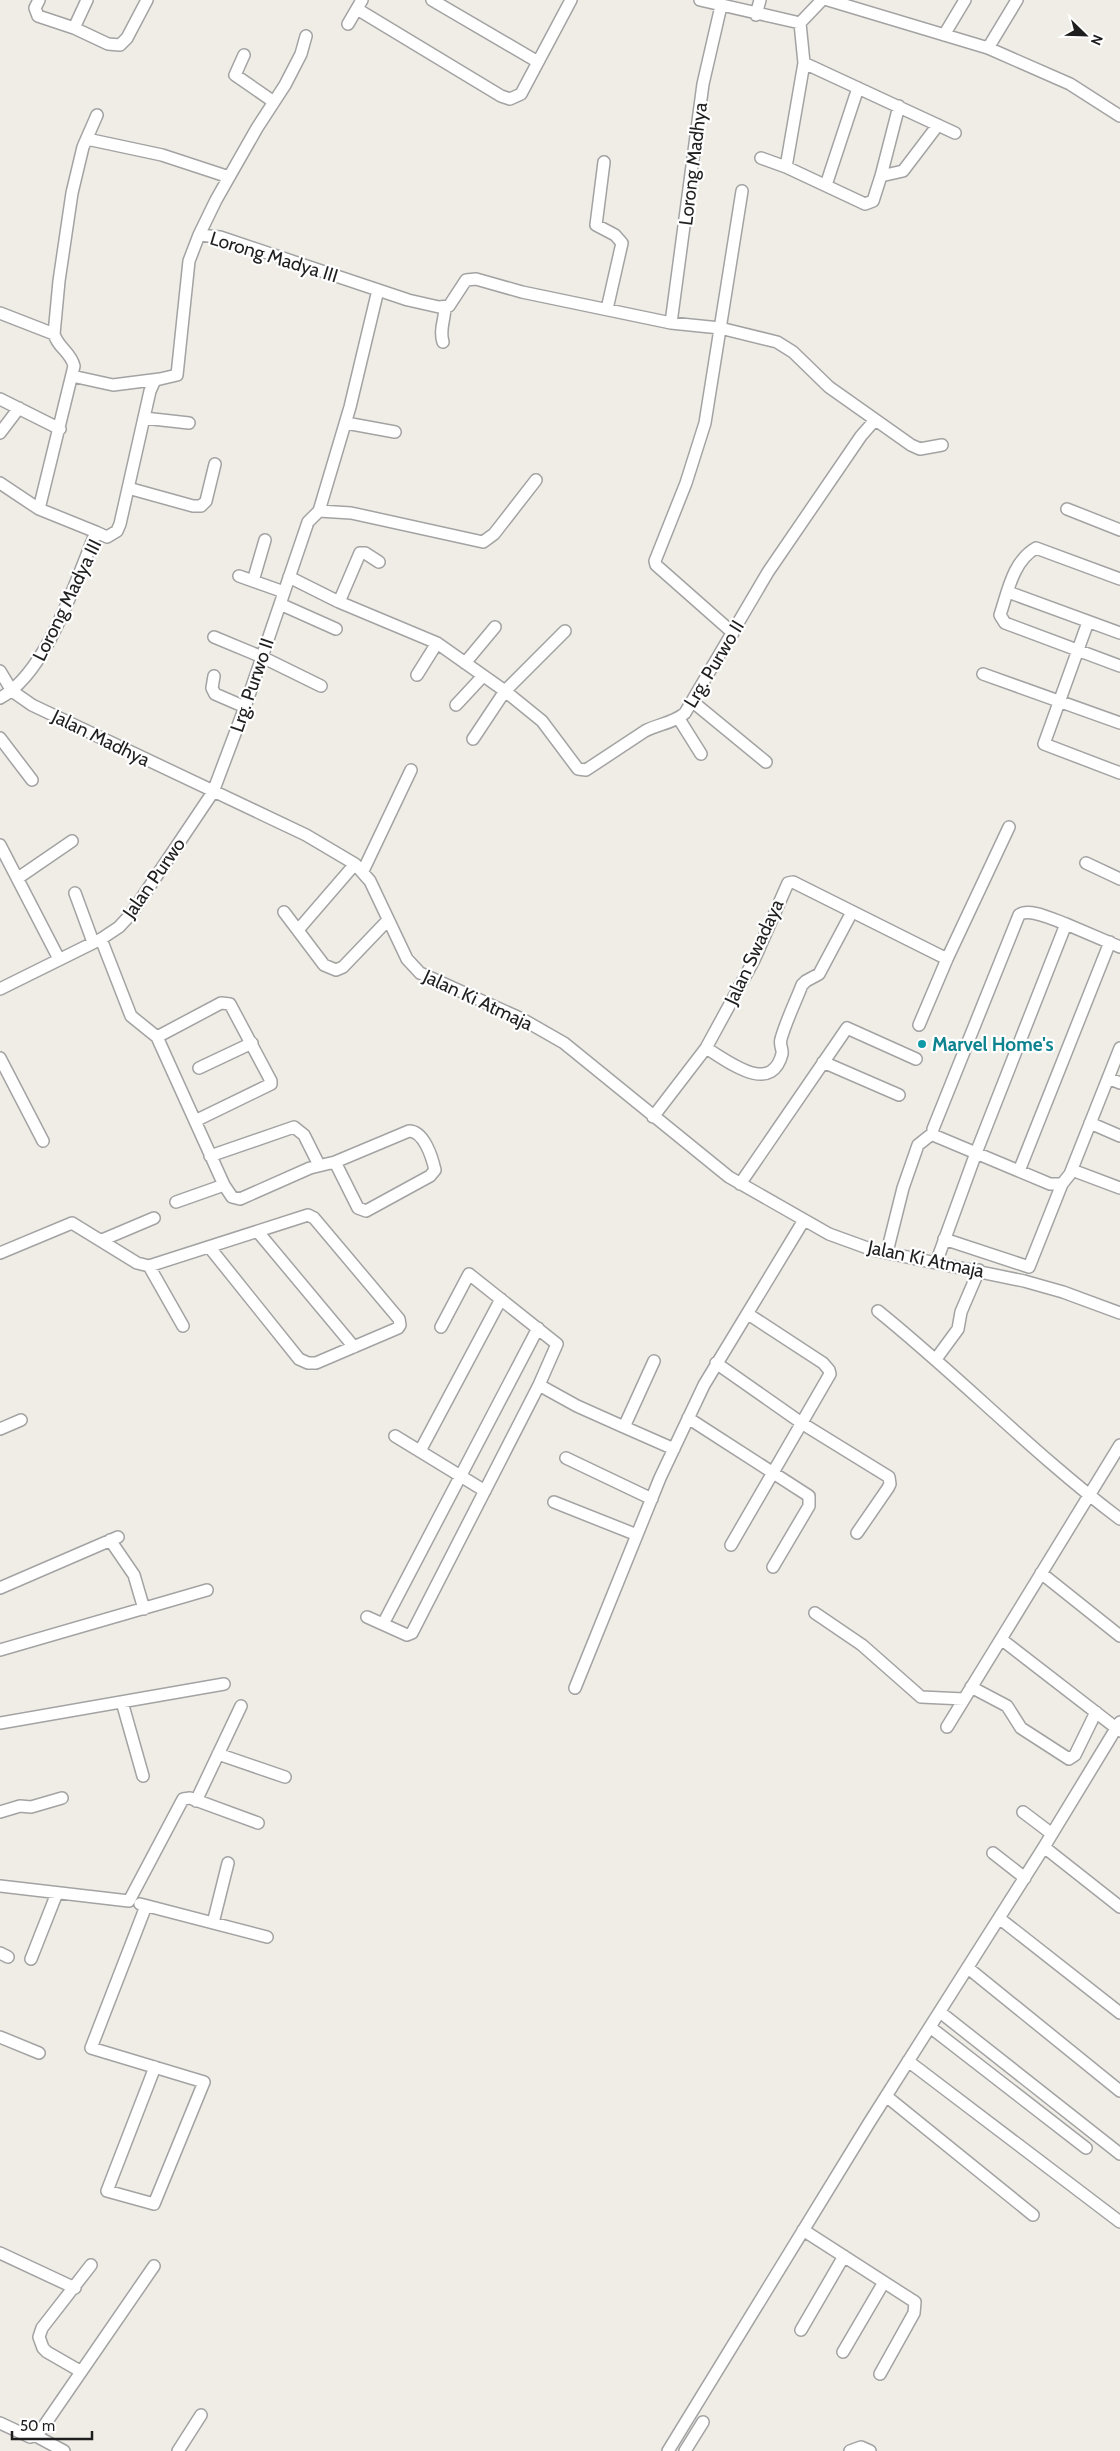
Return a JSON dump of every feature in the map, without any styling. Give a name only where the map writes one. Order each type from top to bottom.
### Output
[{"type":"street","points":[[39,0],[35,8],[38,16],[74,28],[108,44],[120,45],[127,38],[147,0]]},
{"type":"street","points":[[74,28],[87,0]]},
{"type":"street","points":[[432,0],[538,62]]},
{"type":"street","points":[[348,24],[360,4],[510,100],[515,99],[521,94],[571,0]]},
{"type":"street","points":[[700,0],[800,23]]},
{"type":"street","points":[[756,14],[760,0]]},
{"type":"street","points":[[786,167],[804,64],[800,23],[822,0]]},
{"type":"street","points":[[828,0],[988,48],[1070,84],[1120,116]]},
{"type":"street","points":[[944,35],[965,0]]},
{"type":"street","points":[[988,48],[1017,0]]},
{"type":"street","name":"Lorong Madhya","points":[[671,323],[703,84],[721,6]]},
{"type":"street","points":[[199,235],[229,177],[300,54],[306,36]]},
{"type":"street","points":[[244,55],[234,75],[274,102]]},
{"type":"street","points":[[804,64],[899,106],[954,133]]},
{"type":"street","points":[[826,186],[858,88]]},
{"type":"street","points":[[761,158],[786,167],[865,204],[870,204],[881,176],[899,106]]},
{"type":"street","points":[[39,509],[74,366],[72,356],[60,346],[54,334],[58,281],[69,209],[87,139],[97,115]]},
{"type":"street","points":[[881,176],[903,171],[938,125]]},
{"type":"street","points":[[87,139],[162,155],[229,177]]},
{"type":"street","points":[[604,162],[596,225],[615,236],[622,243],[607,310]]},
{"type":"street","points":[[733,633],[656,565],[655,560],[698,450],[705,423],[742,191]]},
{"type":"street","name":"Lorong Madya III","points":[[0,698],[12,691],[33,668],[52,635],[96,532],[108,537],[116,531],[128,488],[150,391],[155,380],[177,374],[178,371],[189,262],[199,235],[220,237],[408,300],[445,307]]},
{"type":"street","points":[[443,342],[441,332],[445,307],[449,306],[466,280],[476,279],[522,292],[671,323],[720,328],[778,342],[786,346],[829,387],[911,445],[920,448],[942,445]]},
{"type":"street","name":"Lrg. Purwo II","points":[[213,792],[245,708],[308,522],[319,511],[346,423],[378,290]]},
{"type":"street","points":[[0,313],[54,334]]},
{"type":"street","points":[[72,376],[113,385],[155,380]]},
{"type":"street","points":[[0,399],[60,429]]},
{"type":"street","points":[[0,433],[19,408]]},
{"type":"street","points":[[144,418],[189,423]]},
{"type":"street","name":"Lrg. Purwo II","points":[[289,577],[339,602],[437,643],[505,691],[542,721],[580,770],[586,770],[655,726],[678,719],[693,702],[768,572],[861,436],[875,420]]},
{"type":"street","points":[[346,423],[395,432]]},
{"type":"street","points":[[128,488],[193,506],[201,506],[206,501],[215,464]]},
{"type":"street","points":[[319,511],[351,513],[483,542],[494,534],[536,480]]},
{"type":"street","points":[[0,483],[39,509],[96,532]]},
{"type":"street","points":[[1067,509],[1120,530]]},
{"type":"street","points":[[253,581],[264,540]]},
{"type":"street","points":[[1120,580],[1036,548],[1022,558],[1000,615],[1005,623],[1120,666]]},
{"type":"street","points":[[339,602],[360,552],[365,552],[379,562]]},
{"type":"street","points":[[239,576],[284,592]]},
{"type":"street","points":[[1008,592],[1120,633]]},
{"type":"street","points":[[280,604],[336,629]]},
{"type":"street","points":[[1088,622],[1076,649],[1044,744],[1120,773]]},
{"type":"street","points":[[465,662],[495,627]]},
{"type":"street","points":[[473,739],[505,691],[565,631]]},
{"type":"street","points":[[214,638],[262,657],[321,686]]},
{"type":"street","points":[[417,675],[437,643]]},
{"type":"street","name":"Jalan Madhya","points":[[0,670],[12,691],[32,705],[213,792]]},
{"type":"street","points":[[984,674],[1120,723]]},
{"type":"street","points":[[214,676],[212,688],[215,694],[245,708]]},
{"type":"street","points":[[456,706],[483,676]]},
{"type":"street","points":[[693,702],[766,762]]},
{"type":"street","points":[[678,719],[700,754]]},
{"type":"street","points":[[0,738],[32,780]]},
{"type":"street","points":[[298,930],[359,867],[411,770]]},
{"type":"street","points":[[213,792],[306,835],[359,867]]},
{"type":"street","name":"Jalan Purwo","points":[[0,989],[97,941],[119,927],[131,914],[213,792]]},
{"type":"street","points":[[918,1025],[1008,827]]},
{"type":"street","points":[[18,878],[72,841]]},
{"type":"street","points":[[0,845],[59,959]]},
{"type":"street","points":[[1086,863],[1120,878]]},
{"type":"street","name":"Jalan Ki Atmaja","points":[[359,867],[407,959],[420,973],[522,1019],[564,1043],[709,1163],[740,1184],[804,1220],[846,1240],[887,1252],[979,1270],[1063,1292],[1120,1313]]},
{"type":"street","name":"Jalan Swadaya","points":[[653,1117],[706,1048],[754,960],[786,885],[793,882],[947,958]]},
{"type":"street","points":[[75,893],[131,1016],[157,1038],[210,1156],[224,1185],[232,1196],[240,1199],[319,1165],[335,1162],[413,1130],[421,1136],[434,1170],[430,1176],[366,1211],[358,1208],[335,1162]]},
{"type":"street","points":[[284,912],[324,965],[336,970],[343,967],[388,920]]},
{"type":"street","points":[[706,1048],[753,1073],[764,1075],[772,1072],[781,1056],[780,1040],[802,985],[819,974],[852,912]]},
{"type":"street","points":[[933,1134],[933,1129],[1019,915],[1024,912],[1031,913],[1066,924],[1115,944],[1019,1171]]},
{"type":"street","points":[[936,1263],[976,1153],[1066,924]]},
{"type":"street","points":[[157,1038],[224,1003],[232,1005],[272,1083],[195,1121]]},
{"type":"street","points":[[740,1184],[846,1028],[916,1059]]},
{"type":"street","points":[[199,1068],[252,1043]]},
{"type":"street","points":[[944,1239],[1029,1267],[1062,1184],[1072,1170],[1120,1048]]},
{"type":"street","points":[[0,1058],[43,1141]]},
{"type":"street","points":[[823,1062],[899,1095]]},
{"type":"street","points":[[1108,1078],[1120,1083]]},
{"type":"street","points":[[1090,1123],[1120,1136]]},
{"type":"street","points":[[210,1156],[294,1127],[304,1135],[319,1165]]},
{"type":"street","points":[[933,1134],[938,1138],[1050,1184],[1062,1184]]},
{"type":"street","points":[[887,1252],[903,1188],[918,1145],[933,1134]]},
{"type":"street","points":[[1072,1170],[1120,1188]]},
{"type":"street","points":[[176,1202],[224,1185]]},
{"type":"street","points":[[1,1249],[68,1224],[76,1224],[137,1262],[149,1266],[258,1232],[304,1214],[312,1216],[399,1319],[400,1325],[398,1328],[316,1363],[308,1363],[299,1359],[210,1248]]},
{"type":"street","points":[[102,1240],[154,1218]]},
{"type":"street","points":[[575,1688],[652,1498],[688,1418],[716,1363],[748,1314],[804,1220]]},
{"type":"street","points":[[258,1232],[354,1347]]},
{"type":"street","points":[[149,1266],[183,1326]]},
{"type":"street","points":[[936,1359],[958,1329],[960,1312],[979,1270]]},
{"type":"street","points":[[367,1617],[407,1635],[412,1633],[539,1384],[557,1344],[469,1274],[441,1327]]},
{"type":"street","points":[[420,1451],[501,1299]]},
{"type":"street","points":[[878,1311],[936,1359],[1089,1496],[1120,1519]]},
{"type":"street","points":[[731,1545],[771,1472],[803,1424],[829,1378],[829,1370],[822,1363],[748,1314]]},
{"type":"street","points":[[383,1624],[538,1328]]},
{"type":"street","points":[[624,1427],[654,1361]]},
{"type":"street","points":[[716,1363],[803,1424],[889,1477],[890,1484],[888,1488],[857,1533]]},
{"type":"street","points":[[539,1384],[577,1406],[674,1449]]},
{"type":"street","points":[[688,1418],[806,1494],[810,1499],[810,1506],[773,1568]]},
{"type":"street","points":[[0,1429],[21,1420]]},
{"type":"street","points":[[395,1436],[485,1491]]},
{"type":"street","points":[[947,1727],[1120,1445]]},
{"type":"street","points":[[566,1458],[652,1498]]},
{"type":"street","points":[[554,1502],[637,1535]]},
{"type":"street","points":[[0,1588],[114,1539],[134,1574],[144,1609]]},
{"type":"street","points":[[1041,1573],[1120,1636]]},
{"type":"street","points":[[0,1650],[207,1590]]},
{"type":"street","points":[[815,1613],[862,1645],[921,1697],[964,1699]]},
{"type":"street","points":[[1001,1639],[1111,1722]]},
{"type":"street","points":[[0,1723],[224,1684]]},
{"type":"street","points":[[971,1686],[1007,1706],[1021,1728],[1069,1759],[1111,1722]]},
{"type":"street","points":[[122,1702],[143,1776]]},
{"type":"street","points":[[196,1801],[241,1706]]},
{"type":"street","points":[[668,2451],[886,2096],[999,1918],[1022,1876],[1044,1847],[1048,1832],[1111,1722]]},
{"type":"street","points":[[218,1754],[285,1777]]},
{"type":"street","points":[[0,1812],[20,1806],[31,1807],[62,1798]]},
{"type":"street","points":[[129,1901],[180,1803],[185,1798],[258,1823]]},
{"type":"street","points":[[1026,1814],[1048,1832]]},
{"type":"street","points":[[1044,1847],[1120,1906]]},
{"type":"street","points":[[997,1856],[1022,1876]]},
{"type":"street","points":[[214,1923],[228,1863]]},
{"type":"street","points":[[0,1886],[129,1901],[267,1937]]},
{"type":"street","points":[[31,1959],[57,1893]]},
{"type":"street","points":[[146,1906],[91,2048],[155,2067],[204,2082],[154,2204],[107,2191],[155,2067]]},
{"type":"street","points":[[999,1918],[1120,2013]]},
{"type":"street","points":[[968,1968],[1120,2091]]},
{"type":"street","points":[[940,2012],[1120,2154]]},
{"type":"street","points":[[930,2027],[1086,2148]]},
{"type":"street","points":[[0,2037],[39,2053]]},
{"type":"street","points":[[908,2061],[1120,2222]]},
{"type":"street","points":[[886,2096],[1033,2215]]},
{"type":"street","points":[[804,2230],[911,2299],[916,2305],[914,2313],[880,2374]]},
{"type":"street","points":[[0,2253],[75,2288]]},
{"type":"street","points":[[801,2330],[844,2256]]},
{"type":"street","points":[[80,2371],[47,2352],[43,2348],[39,2337],[42,2328],[91,2265]]},
{"type":"street","points":[[36,2436],[154,2266]]},
{"type":"street","points":[[843,2352],[884,2282]]},
{"type":"street","points":[[178,2451],[201,2415]]},
{"type":"street","points":[[684,2451],[703,2422]]},
{"type":"street","points":[[0,2423],[28,2436],[36,2436],[64,2451]]},
{"type":"street","points":[[850,2451],[861,2447],[870,2451]]},
{"type":"place","name":"Marvel Home's","points":[[922,1044]]}]
